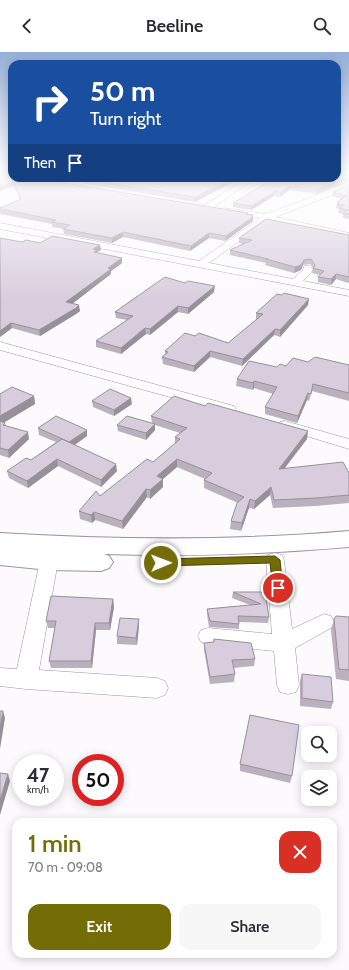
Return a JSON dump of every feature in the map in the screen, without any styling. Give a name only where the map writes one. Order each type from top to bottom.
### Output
[{"type":"main road","points":[[0,541],[89,547],[166,548],[309,543],[349,539]]},
{"type":"main road","points":[[0,557],[49,561],[161,563],[275,560],[349,555]]},
{"type":"street","points":[[255,215],[349,236]]},
{"type":"street","points":[[200,265],[267,217],[273,215]]},
{"type":"street","points":[[0,226],[349,293]]},
{"type":"street","points":[[295,283],[308,270],[307,268]]},
{"type":"street","points":[[0,346],[239,412]]},
{"type":"street","points":[[276,422],[349,444]]},
{"type":"street","points":[[275,560],[288,685]]},
{"type":"street","points":[[26,680],[49,561]]},
{"type":"street","points":[[208,636],[284,644],[324,622]]},
{"type":"street","points":[[0,677],[157,688]]},
{"type":"building","points":[[30,215],[253,215],[251,216],[253,217],[226,236],[209,233],[191,246],[123,232],[112,238],[63,229],[70,225],[52,222],[56,220]]},
{"type":"building","points":[[266,219],[349,235],[349,277],[336,274],[331,279],[318,277],[324,271],[313,268],[315,265],[311,259],[304,260],[301,265],[295,267],[230,250],[252,240],[239,238]]},
{"type":"building","points":[[52,236],[100,245],[93,249],[97,250],[94,252],[122,258],[108,268],[111,269],[66,302],[79,305],[76,308],[39,330],[11,323],[0,331],[0,238],[22,242],[26,240],[40,243]]},
{"type":"building","points":[[165,277],[185,283],[188,281],[215,286],[188,308],[178,306],[150,329],[145,328],[121,348],[96,341],[133,316],[115,312]]},
{"type":"building","points":[[284,293],[309,299],[280,330],[275,329],[243,359],[210,351],[194,366],[162,357],[168,352],[165,351],[185,333],[195,336],[199,333],[228,343],[263,314],[256,313],[277,294],[282,295]]},
{"type":"building","points":[[315,357],[349,365],[349,393],[313,384],[311,394],[308,393],[298,416],[265,407],[277,387],[254,381],[253,383],[237,379],[249,361],[277,367],[280,364],[286,366],[293,358],[308,362]]},
{"type":"building","points":[[12,387],[34,396],[0,416],[0,394]]},
{"type":"building","points":[[110,389],[131,398],[114,410],[92,401]]},
{"type":"building","points":[[174,396],[205,406],[208,403],[308,431],[279,469],[343,462],[349,473],[349,495],[274,500],[271,487],[255,501],[250,499],[242,523],[231,521],[237,503],[244,497],[204,480],[212,473],[177,459],[157,476],[163,479],[150,490],[146,489],[122,521],[94,512],[91,515],[79,511],[96,491],[100,496],[147,459],[153,462],[180,439],[175,437],[187,428],[151,416]]},
{"type":"building","points":[[56,416],[87,430],[69,442],[38,428]]},
{"type":"building","points":[[127,416],[155,424],[146,433],[117,425]]},
{"type":"building","points":[[0,421],[5,423],[3,425],[28,432],[8,450],[0,448]]},
{"type":"building","points":[[62,439],[116,464],[101,480],[57,459],[27,481],[7,471],[26,458],[31,460]]},
{"type":"building","points":[[233,592],[265,592],[269,617],[238,616],[239,624],[210,621],[207,609],[261,604]]},
{"type":"building","points":[[51,596],[113,599],[109,623],[95,623],[91,661],[49,661],[56,621],[46,621]]},
{"type":"building","points":[[336,616],[349,617],[349,670],[339,669],[334,619]]},
{"type":"building","points":[[120,618],[139,619],[136,638],[117,636]]},
{"type":"building","points":[[214,639],[251,643],[255,659],[232,660],[235,674],[210,677],[204,643],[214,642]]},
{"type":"building","points":[[302,674],[331,677],[333,702],[302,698]]},
{"type":"building","points":[[0,711],[3,711],[0,728]]},
{"type":"building","points":[[250,715],[299,725],[292,776],[240,764]]},
{"type":"building","points":[[0,773],[8,774],[0,800]]},
{"type":"route","points":[[161,563],[275,560],[278,588]]}]
